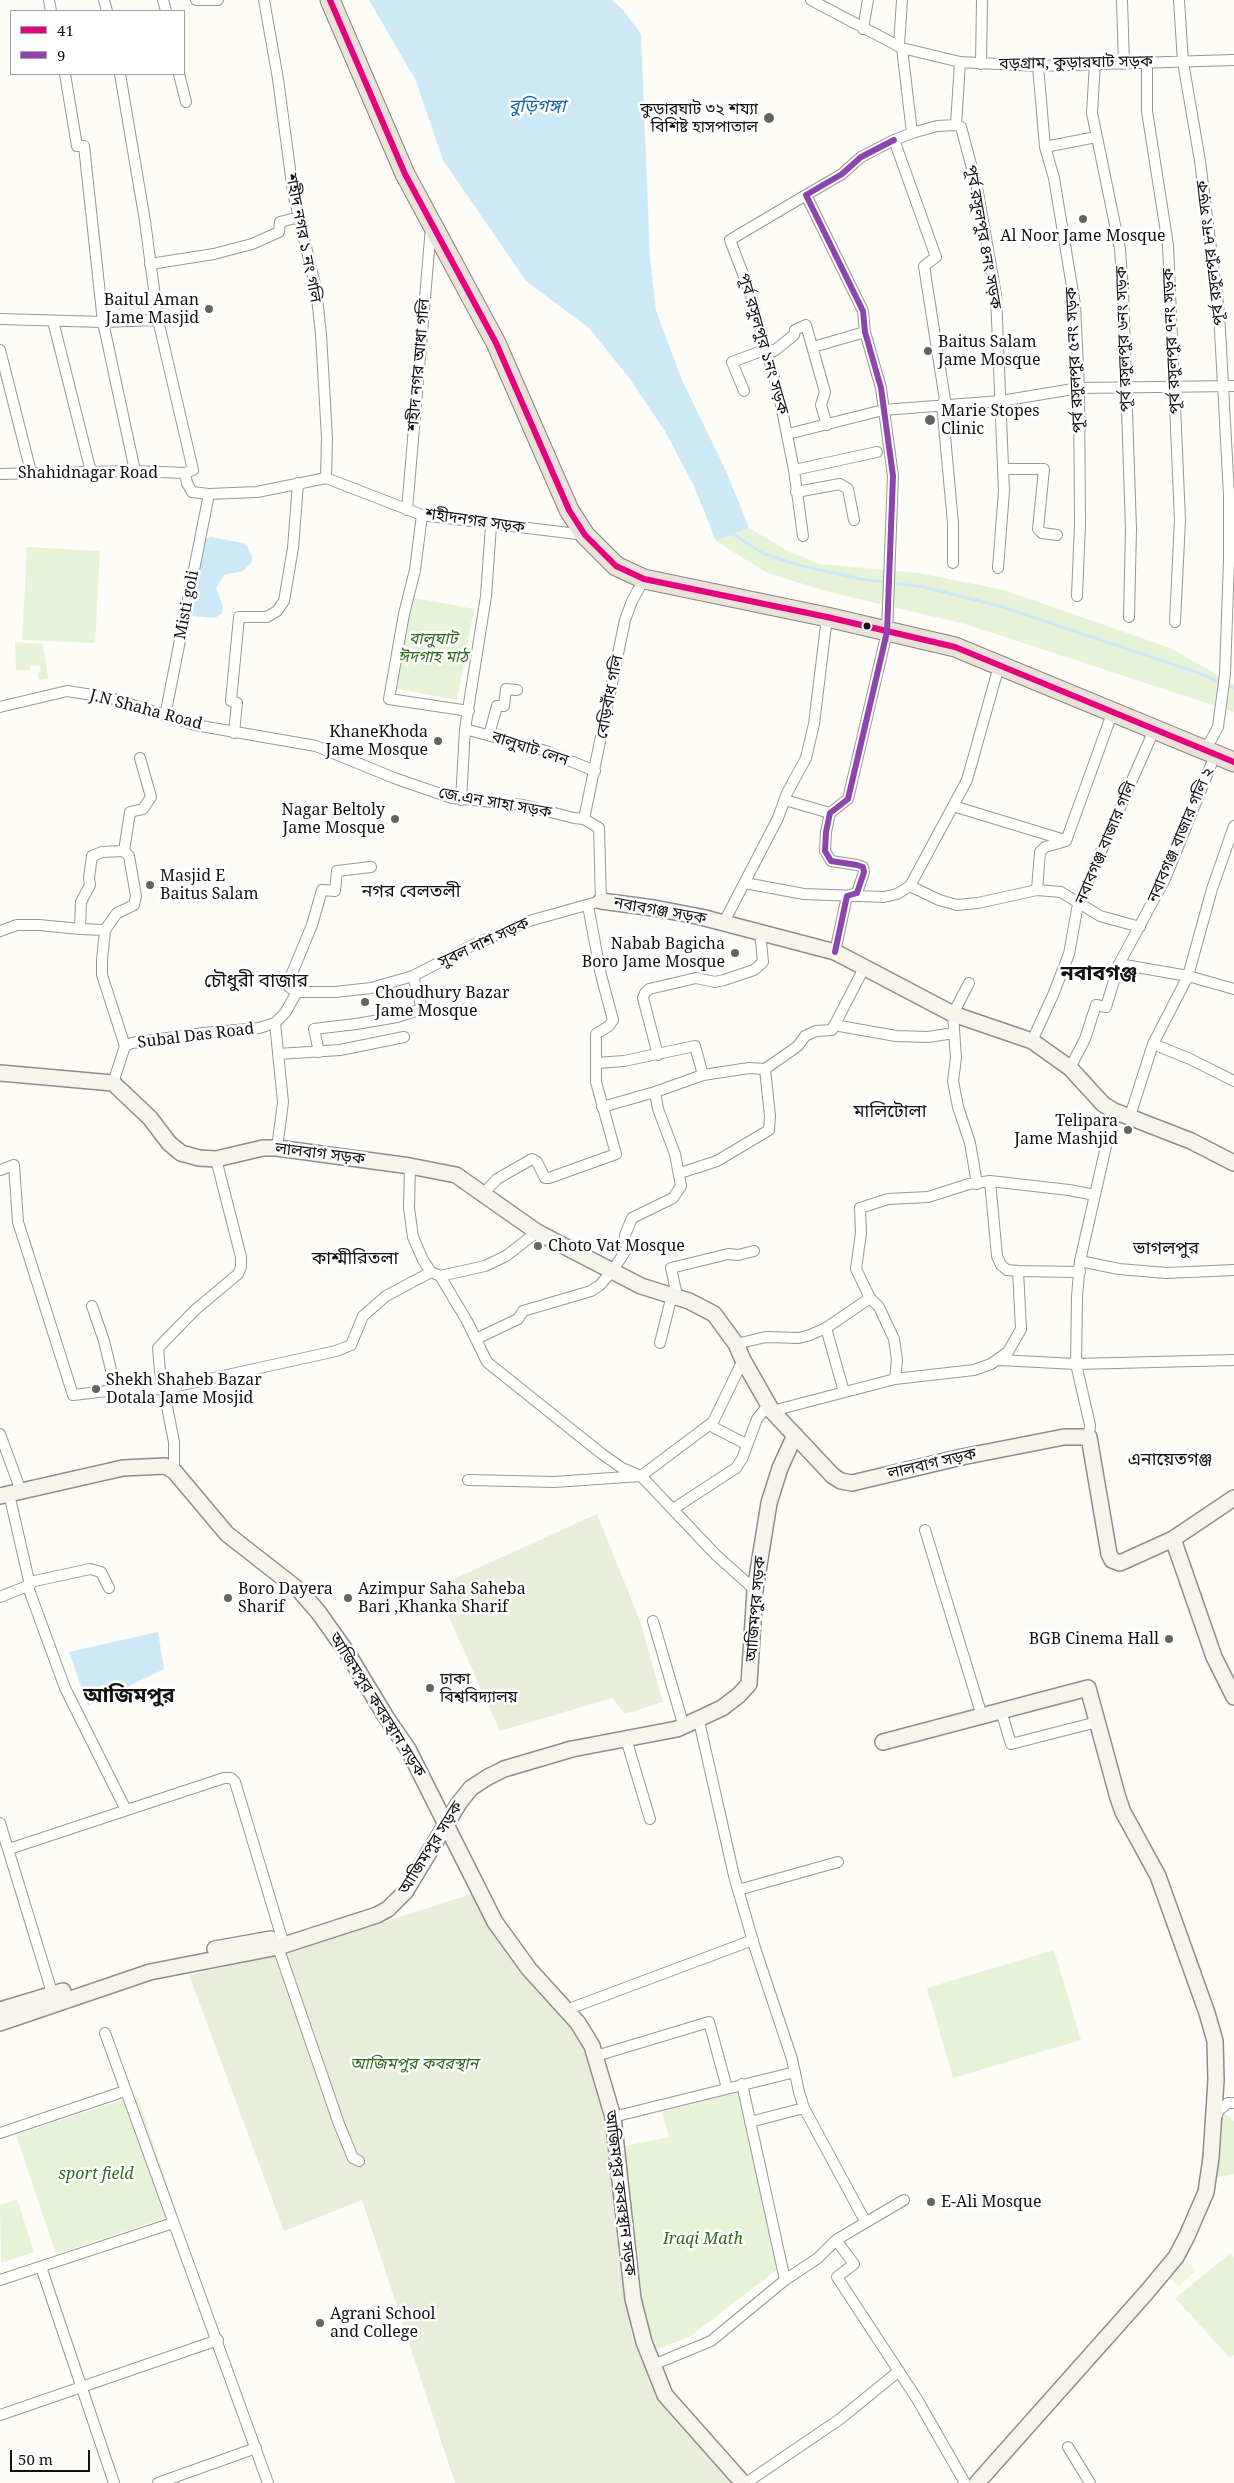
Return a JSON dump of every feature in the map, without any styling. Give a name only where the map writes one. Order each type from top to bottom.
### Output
[{"type":"highway","points":[[330,0],[405,174],[496,342],[569,510],[585,535],[616,566],[644,579],[827,617],[888,626],[955,647],[1234,762]]},
{"type":"street","points":[[196,0],[218,0]]},
{"type":"street","name":"শহীদ নগর ১ নং গলি","points":[[264,0],[278,79],[293,192],[316,289],[321,334],[327,438],[326,478]]},
{"type":"street","points":[[863,29],[868,0]]},
{"type":"street","points":[[902,0],[900,47],[912,133]]},
{"type":"street","points":[[981,64],[982,0]]},
{"type":"street","points":[[1122,0],[1124,64]]},
{"type":"street","name":"পূর্ব রসুলপুর ৮নং সড়ক","points":[[1179,0],[1183,62],[1200,161],[1219,312],[1232,560],[1221,715]]},
{"type":"street","name":"বড়গ্রাম, কুড়ারঘাট সড়ক","points":[[815,1],[863,29],[900,47],[960,62],[1038,66],[1234,60]]},
{"type":"street","name":"পূর্ব রসুলপুর ৪নং সড়ক","points":[[960,62],[956,125],[961,127],[977,188],[996,295],[1004,491],[998,568]]},
{"type":"street","name":"পূর্ব রসুলপুর ৭নং সড়ক","points":[[1147,62],[1147,111],[1168,245],[1180,520],[1176,622]]},
{"type":"street","name":"পূর্ব রসুলপুর ৬নং সড়ক","points":[[1095,63],[1092,113],[1120,249],[1130,529],[1129,617]]},
{"type":"street","name":"পূর্ব রসুলপুর ৫নং সড়ক","points":[[1038,66],[1045,147],[1054,178],[1075,305],[1080,388],[1080,524],[1077,596]]},
{"type":"street","points":[[64,75],[77,146],[84,146],[103,322],[135,471]]},
{"type":"street","points":[[120,75],[158,320],[193,470],[180,473],[192,492],[209,494],[257,492],[326,478]]},
{"type":"street","points":[[179,75],[186,102]]},
{"type":"street","points":[[847,896],[857,893],[864,872],[863,867],[832,861],[824,851],[830,813],[848,799],[888,626],[893,476],[881,388],[865,332],[863,311],[806,195],[842,174],[861,157],[894,140],[937,126],[956,125]]},
{"type":"street","points":[[1045,147],[1096,137]]},
{"type":"street","points":[[894,140],[936,257],[924,266],[944,400],[942,404],[952,522],[953,563]]},
{"type":"street","name":"পূর্ব রসুলপুর ১নং সড়ক","points":[[803,536],[788,434],[767,349],[750,292],[730,240],[806,195]]},
{"type":"street","points":[[150,264],[214,254],[252,244],[279,232],[280,222],[299,217]]},
{"type":"street","name":"শহীদ নগর আধা গলি","points":[[407,510],[431,220]]},
{"type":"street","points":[[0,319],[103,322],[158,320]]},
{"type":"street","points":[[53,320],[91,472]]},
{"type":"street","points":[[744,391],[732,362],[767,349],[774,351],[794,335],[795,330],[806,325],[825,392],[821,405],[827,425]]},
{"type":"street","points":[[813,347],[865,332]]},
{"type":"street","points":[[0,350],[31,472]]},
{"type":"street","points":[[788,434],[883,410],[1001,401],[1080,388],[1234,386]]},
{"type":"street","points":[[794,470],[877,452]]},
{"type":"street","points":[[1003,469],[1044,470],[1038,529],[1042,533],[1057,534]]},
{"type":"street","name":"Shahidnagar Road","points":[[0,474],[135,471],[180,473]]},
{"type":"street","name":"শহীদনগর সড়ক","points":[[326,478],[422,515],[585,535]]},
{"type":"street","points":[[234,733],[237,702],[230,701],[239,616],[266,617],[277,610],[284,601],[293,548],[298,483]]},
{"type":"street","points":[[796,492],[840,484],[848,488],[854,520]]},
{"type":"street","name":"Misti goli","points":[[165,716],[209,494]]},
{"type":"street","points":[[422,515],[415,570],[404,614],[389,699],[469,712]]},
{"type":"street","points":[[461,800],[465,729],[486,596],[491,524]]},
{"type":"street","name":"বেড়িবাঁধ গলি","points":[[584,819],[624,620],[644,579]]},
{"type":"street","points":[[723,924],[801,771],[811,741],[827,617]]},
{"type":"street","points":[[745,883],[795,892],[884,897],[897,894],[910,886],[967,780],[999,666]]},
{"type":"street","points":[[489,735],[497,706],[504,706],[506,689],[518,690]]},
{"type":"street","name":"J.N Shaha Road","points":[[0,707],[67,690],[111,698],[195,725],[234,733]]},
{"type":"street","points":[[1066,841],[1113,712]]},
{"type":"street","name":"নবাবগঞ্জ বাজার গলি ২","points":[[1070,1068],[1085,1039],[1096,1005],[1106,1007],[1119,964],[1165,879],[1211,752],[1221,715]]},
{"type":"street","name":"বালুঘাট লেন","points":[[465,729],[546,751],[595,770]]},
{"type":"street","name":"নবাবগঞ্জ বাজার গলি","points":[[1032,1041],[1069,954],[1078,904],[1154,730]]},
{"type":"street","name":"জে.এন সাহা সড়ক","points":[[234,733],[316,746],[434,794],[461,800],[523,805],[584,819]]},
{"type":"street","points":[[124,851],[130,812],[143,809],[151,796],[140,758]]},
{"type":"street","points":[[785,800],[830,813]]},
{"type":"street","points":[[953,806],[1066,841]]},
{"type":"street","points":[[483,1194],[497,1179],[532,1159],[537,1162],[544,1178],[549,1178],[615,1156],[616,1152],[596,1082],[596,1034],[609,1026],[613,1020],[601,975],[595,903],[599,828],[584,819]]},
{"type":"street","points":[[1130,1116],[1153,1044],[1188,976],[1212,889],[1234,826]]},
{"type":"street","points":[[1037,890],[1040,852],[1045,847],[1066,841]]},
{"type":"street","points":[[80,929],[81,902],[90,885],[92,856],[102,852],[124,851],[129,856],[133,874],[135,902],[131,908],[117,913],[106,930],[102,975],[125,1046]]},
{"type":"street","points":[[319,1052],[314,1028],[356,1024],[422,1010],[413,976],[371,988],[335,992],[296,992],[289,987],[288,983],[312,925],[322,890],[335,891],[337,871],[371,867]]},
{"type":"street","points":[[910,886],[940,900],[957,904],[992,900],[1037,890],[1061,892],[1100,916],[1140,927]]},
{"type":"street","points":[[835,952],[847,896]]},
{"type":"street","name":"নবাবগঞ্জ সড়ক","points":[[595,903],[654,908],[760,931],[835,952],[953,1014],[1032,1041],[1070,1068],[1103,1104],[1114,1111]]},
{"type":"street","name":"সুবল দাশ সড়ক","points":[[413,976],[471,946],[529,921],[595,903]]},
{"type":"street","points":[[0,931],[17,926],[39,925],[106,930]]},
{"type":"street","points":[[658,1055],[643,998],[645,993],[649,989],[696,978],[715,982],[754,970],[763,962],[760,931]]},
{"type":"street","points":[[1119,964],[1188,976],[1234,989]]},
{"type":"street","points":[[602,1107],[703,1076],[749,1068],[766,1069],[798,1046],[805,1036],[816,1031],[832,1030],[864,968]]},
{"type":"street","points":[[969,983],[953,1014],[956,1058],[953,1081],[958,1107],[970,1143],[977,1184]]},
{"type":"street","name":"Subal Das Road","points":[[113,1083],[125,1046],[132,1043],[203,1032],[259,1028],[275,1022],[285,1012],[296,992]]},
{"type":"street","name":"Subal Das Road","points":[[275,1022],[283,1102],[277,1148]]},
{"type":"street","points":[[834,1025],[896,1036],[928,1037],[954,1034]]},
{"type":"street","points":[[278,1054],[319,1052],[404,1037]]},
{"type":"street","points":[[1153,1044],[1190,1059],[1234,1082]]},
{"type":"street","points":[[597,1063],[624,1061],[695,1046],[703,1076]]},
{"type":"street","points":[[680,1173],[718,1161],[768,1130],[770,1116],[766,1069]]},
{"type":"street","points":[[0,1073],[113,1083]]},
{"type":"street","name":"লালবাগ সড়ক","points":[[113,1083],[150,1118],[169,1143],[181,1153],[205,1160],[263,1148],[277,1148],[410,1166],[456,1175],[537,1232],[641,1286],[689,1301],[714,1314],[736,1344],[770,1408],[833,1476],[841,1481],[852,1483],[962,1457],[1064,1437],[1089,1437]]},
{"type":"street","points":[[476,1339],[518,1319],[523,1311],[591,1291],[613,1270],[628,1247],[624,1242],[627,1225],[640,1213],[673,1198],[681,1186],[680,1173],[665,1124],[658,1109],[655,1092]]},
{"type":"street","points":[[1234,1163],[1192,1141],[1114,1111],[1080,1261],[1076,1364],[1090,1425],[1089,1437],[1108,1554],[1112,1560],[1120,1563],[1173,1539],[1234,1498]]},
{"type":"street","points":[[174,1472],[174,1442],[158,1348],[195,1310],[238,1274],[241,1267],[241,1257],[216,1159]]},
{"type":"street","points":[[0,1170],[14,1165],[18,1222],[73,1395],[116,1390],[164,1389],[336,1351],[350,1346],[363,1316],[373,1305],[386,1296],[436,1274],[485,1266],[506,1256],[537,1232]]},
{"type":"street","points":[[410,1166],[409,1208],[413,1237],[423,1260],[436,1274],[476,1339],[486,1362],[602,1454],[622,1468],[641,1476],[716,1556],[752,1588]]},
{"type":"street","points":[[990,1181],[997,1256],[1002,1266],[1007,1270],[1018,1271],[1080,1272]]},
{"type":"street","points":[[895,1379],[897,1360],[894,1339],[879,1307],[870,1298],[856,1269],[861,1232],[860,1208],[888,1199],[928,1197],[990,1181],[1069,1190],[1095,1195]]},
{"type":"street","points":[[660,1343],[672,1296],[676,1291],[671,1268],[728,1254],[738,1255],[754,1252]]},
{"type":"street","points":[[1080,1261],[1119,1269],[1166,1273],[1234,1270]]},
{"type":"street","points":[[999,1360],[1015,1342],[1021,1329],[1018,1271]]},
{"type":"street","points":[[736,1344],[766,1337],[799,1338],[826,1328],[870,1298]]},
{"type":"street","points":[[92,1306],[104,1340],[116,1390]]},
{"type":"street","points":[[826,1328],[844,1392]]},
{"type":"street","points":[[468,1480],[554,1482],[641,1476],[709,1425],[724,1400],[743,1360]]},
{"type":"street","points":[[673,1509],[736,1468],[742,1459],[746,1444],[757,1419],[770,1408],[895,1379],[974,1370],[999,1360],[1076,1364],[1234,1360]]},
{"type":"street","points":[[709,1425],[746,1444]]},
{"type":"street","name":"আজিমপুর সড়ক","points":[[444,1821],[471,1788],[504,1769],[580,1747],[626,1739],[683,1723],[739,1687],[752,1588],[769,1503],[792,1431]]},
{"type":"street","points":[[0,1434],[12,1466],[12,1480],[8,1494]]},
{"type":"street","points":[[12,1466],[8,1494],[29,1585],[65,1688],[126,1810]]},
{"type":"street","points":[[8,1494],[123,1468],[165,1466],[174,1472]]},
{"type":"street","name":"আজিমপুর কবরস্থান সড়ক","points":[[174,1472],[227,1534],[300,1591],[348,1654],[386,1717],[408,1748],[496,1922],[529,1969],[584,2033],[596,2056],[613,2118],[633,2299],[639,2327],[665,2396],[744,2483]]},
{"type":"street","points":[[925,1530],[982,1716]]},
{"type":"street","points":[[1173,1539],[1214,1657],[1229,1675],[1234,1697]]},
{"type":"street","points":[[0,1597],[29,1585],[90,1569],[101,1572],[108,1588]]},
{"type":"street","name":"আজিমপুর সড়ক","points":[[0,2010],[54,1999],[150,1972],[281,1943],[377,1916],[388,1910],[406,1892],[454,1799],[467,1784],[501,1763],[595,1737],[698,1720],[722,1708],[740,1695],[749,1684],[752,1588]]},
{"type":"street","points":[[653,1621],[683,1723]]},
{"type":"street","points":[[883,1742],[1088,1688],[1123,1812],[1158,1876],[1207,2012],[1215,2042],[1216,2080],[1212,2125],[1212,2158],[1206,2192],[1176,2257],[977,2483]]},
{"type":"street","points":[[1001,1711],[1011,1744],[1097,1722]]},
{"type":"street","points":[[698,1720],[738,1890],[796,2072],[798,2092],[804,2108],[865,2221]]},
{"type":"street","points":[[626,1739],[650,1819]]},
{"type":"street","points":[[9,1849],[224,1778],[231,1778],[235,1782],[281,1943],[339,2124],[353,2158],[360,2161]]},
{"type":"street","points":[[0,1823],[54,1999]]},
{"type":"street","points":[[738,1890],[838,1862]]},
{"type":"street","points":[[566,2010],[753,1940]]},
{"type":"street","name":"আজিমপুর সড়ক","points":[[0,2023],[54,1999]]},
{"type":"street","points":[[596,2056],[709,2022],[727,2088]]},
{"type":"street","points":[[104,2034],[218,2340],[268,2483]]},
{"type":"street","points":[[613,2118],[742,2084],[796,2072]]},
{"type":"street","points":[[742,2084],[785,2280]]},
{"type":"street","points":[[1,2130],[125,2091]]},
{"type":"street","points":[[1212,2125],[1219,2110],[1228,2103],[1234,2103]]},
{"type":"street","points":[[750,2122],[804,2108]]},
{"type":"street","points":[[653,2365],[711,2341],[785,2280],[818,2258],[836,2240],[865,2221],[904,2200]]},
{"type":"street","points":[[0,2280],[173,2223]]},
{"type":"street","points":[[836,2240],[854,2264],[837,2277],[917,2398],[965,2483]]},
{"type":"street","points":[[42,2267],[114,2483]]},
{"type":"street","points":[[0,2415],[218,2340]]},
{"type":"street","points":[[744,2483],[840,2419],[899,2371]]},
{"type":"street","points":[[1068,2447],[1090,2483]]},
{"type":"street","points":[[158,2483],[256,2448]]},
{"type":"green space","points":[[749,528],[788,551],[820,564],[918,573],[1004,590],[1170,648],[1234,684],[1234,712],[965,624],[833,593],[767,573],[716,541]]},
{"type":"green space","points":[[27,547],[100,551],[95,643],[22,640]]},
{"type":"green space","name":"বালুঘাট ঈদগাহ মাঠ","points":[[410,597],[474,609],[457,700],[393,688]]},
{"type":"green space","points":[[15,642],[43,644],[48,678],[39,680],[37,673],[41,672],[40,666],[31,665],[29,671],[16,670]]},
{"type":"green space","points":[[597,1514],[640,1621],[663,1702],[625,1714],[612,1698],[500,1731],[435,1590],[456,1578]]},
{"type":"green space","name":"আজিমপুর কবরস্থান","points":[[475,1893],[586,2047],[596,2077],[610,2138],[631,2333],[661,2404],[737,2483],[455,2483],[362,2200],[284,2231],[189,1975],[279,1955]]},
{"type":"green space","points":[[1054,1950],[1081,2040],[953,2078],[927,1988]]},
{"type":"green space","name":"Iraqi Math","points":[[738,2089],[779,2268],[691,2336],[656,2350],[643,2315],[640,2276],[620,2147],[669,2137],[662,2112],[715,2098]]},
{"type":"green space","name":"sport field","points":[[137,2095],[177,2214],[56,2254],[16,2135]]},
{"type":"green space","points":[[1224,2113],[1234,2121],[1234,2174],[1217,2177],[1217,2122]]},
{"type":"green space","points":[[17,2199],[34,2252],[1,2263],[0,2205]]},
{"type":"green space","points":[[1231,2253],[1234,2257],[1234,2355],[1230,2358],[1175,2298]]},
{"type":"green space","points":[[1185,2259],[1196,2270],[1179,2286],[1168,2276]]},
{"type":"water","name":"বুড়িগঙ্গা","points":[[369,0],[612,0],[623,10],[641,34],[650,259],[656,311],[682,380],[726,471],[749,528],[716,541],[694,486],[665,431],[630,379],[589,328],[526,281],[443,160],[416,81]]},
{"type":"water","points":[[210,537],[243,543],[248,547],[252,557],[251,563],[243,571],[224,575],[216,588],[223,606],[222,613],[215,618],[192,616],[203,541]]},
{"type":"water","points":[[158,1632],[164,1669],[88,1706],[69,1652]]},
{"type":"waterway","points":[[733,534],[762,553],[798,565],[860,579],[923,587],[1003,607],[1199,673],[1234,688]]},
{"type":"transit line","name":"41","points":[[330,0],[405,174],[496,343],[569,510],[585,535],[616,566],[644,579],[827,617],[955,647],[1234,762]]},
{"type":"transit line","name":"9","points":[[835,952],[847,896],[857,893],[864,872],[863,867],[831,861],[825,851],[826,832],[830,813],[848,799],[887,632],[893,476],[881,388],[865,332],[863,311],[806,195],[842,174],[861,157],[894,140]]},
{"type":"place","name":"কুড়ারঘাট ৩২ শয্যা বিশিষ্ট হাসপাতাল","points":[[769,118]]},
{"type":"place","name":"Al Noor Jame Mosque","points":[[1083,219]]},
{"type":"place","name":"Baitul Aman Jame Masjid","points":[[209,309]]},
{"type":"place","name":"Baitus Salam Jame Mosque","points":[[928,351]]},
{"type":"place","name":"Marie Stopes Clinic","points":[[930,420]]},
{"type":"place","name":"KhaneKhoda Jame Mosque","points":[[438,741]]},
{"type":"place","name":"Nagar Beltoly Jame Mosque","points":[[395,819]]},
{"type":"place","name":"Masjid E Baitus Salam","points":[[150,885]]},
{"type":"place","name":"Nabab Bagicha Boro Jame Mosque","points":[[735,953]]},
{"type":"place","name":"Choudhury Bazar Jame Mosque","points":[[365,1002]]},
{"type":"place","name":"Telipara Jame Mashjid","points":[[1128,1130]]},
{"type":"place","name":"Choto Vat Mosque","points":[[538,1246]]},
{"type":"place","name":"Shekh Shaheb Bazar Dotala Jame Mosjid","points":[[96,1389]]},
{"type":"place","name":"Boro Dayera Sharif","points":[[228,1598]]},
{"type":"place","name":"Azimpur Saha Saheba Bari ,Khanka Sharif","points":[[348,1598]]},
{"type":"place","name":"BGB Cinema Hall","points":[[1169,1639]]},
{"type":"place","name":"ঢাকা বিশ্ববিদ্যালয়","points":[[430,1688]]},
{"type":"place","name":"E-Ali Mosque","points":[[931,2202]]},
{"type":"place","name":"Agrani School and College","points":[[320,2323]]},
{"type":"district","name":"নগর বেলতলী","points":[[411,892]]},
{"type":"district","name":"নবাবগঞ্জ","points":[[1099,974]]},
{"type":"district","name":"চৌধুরী বাজার","points":[[256,982]]},
{"type":"district","name":"মালিটোলা","points":[[890,1112]]},
{"type":"district","name":"ভাগলপুর","points":[[1166,1249]]},
{"type":"district","name":"কাশ্মীরিতলা","points":[[355,1259]]},
{"type":"district","name":"এনায়েতগঞ্জ","points":[[1170,1460]]},
{"type":"district","name":"আজিমপুর","points":[[129,1696]]}]
